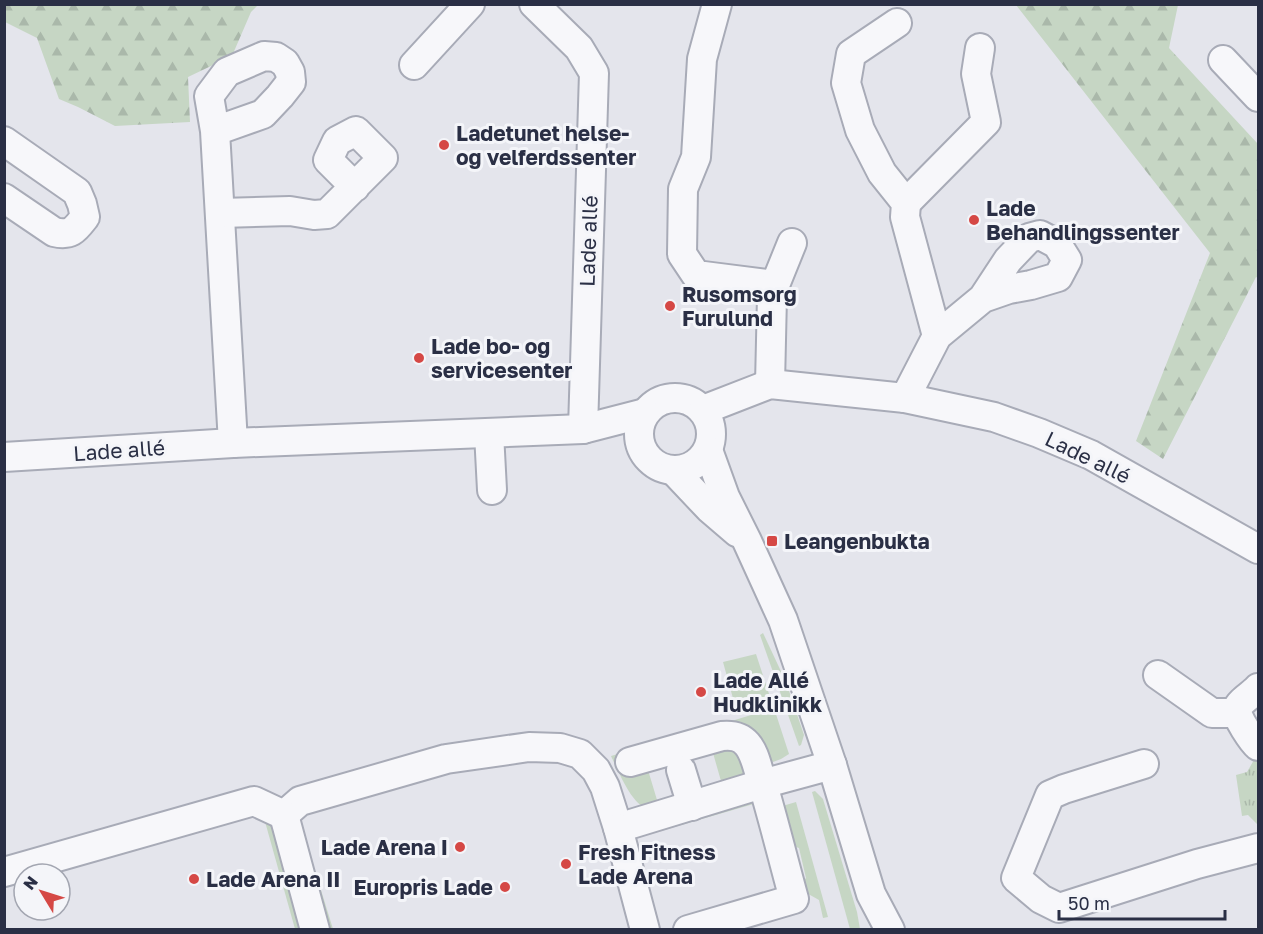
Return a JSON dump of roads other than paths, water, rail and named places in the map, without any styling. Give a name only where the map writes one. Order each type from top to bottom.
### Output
[{"type":"street","points":[[414,65],[470,4]]},
{"type":"street","name":"Lade allé","points":[[534,4],[579,48],[594,73],[583,429]]},
{"type":"street","points":[[717,4],[702,59],[696,157],[683,189],[682,254],[696,275],[775,285]]},
{"type":"street","points":[[897,23],[851,54],[846,83],[860,130],[873,156],[882,173],[906,203]]},
{"type":"street","points":[[937,336],[905,217],[906,203],[986,122],[976,74],[980,48]]},
{"type":"street","points":[[1223,60],[1258,97]]},
{"type":"street","points":[[215,131],[233,443]]},
{"type":"street","points":[[4,141],[76,192],[85,217],[75,230],[63,234],[54,232],[4,198]]},
{"type":"street","points":[[219,213],[290,211],[314,215],[327,214],[355,187]]},
{"type":"street","points":[[770,384],[772,296],[792,243]]},
{"type":"street","points":[[905,398],[937,336],[983,298]]},
{"type":"street","name":"Lade allé","points":[[703,410],[770,384],[905,398],[994,417],[1091,454],[1258,549]]},
{"type":"street","points":[[673,398],[684,399],[703,410],[711,429],[711,440],[701,460],[692,467],[674,471],[651,462],[644,452],[642,427],[653,405],[673,398]]},
{"type":"street","name":"Lade allé","points":[[4,457],[233,443],[642,427]]},
{"type":"street","points":[[489,433],[492,490]]},
{"type":"street","points":[[708,450],[725,497],[783,620],[832,765],[871,894],[890,930]]},
{"type":"street","points":[[674,471],[709,508],[747,541]]},
{"type":"street","points":[[1158,675],[1212,713],[1237,713]]},
{"type":"street","points":[[1258,688],[1238,707],[1237,713],[1253,742],[1258,746]]},
{"type":"street","points":[[630,762],[722,736],[735,736],[743,740],[751,750],[794,899],[688,930]]},
{"type":"street","points":[[284,815],[300,801],[446,759],[529,747],[560,748],[580,754],[596,770],[605,787],[645,930]]},
{"type":"street","points":[[1144,764],[1050,795],[1016,878],[1041,899],[1059,908],[1197,864],[1258,848]]},
{"type":"street","points":[[618,828],[832,765]]},
{"type":"street","points":[[681,770],[692,806]]},
{"type":"street","points":[[4,872],[254,801],[284,815],[315,930]]},
{"type":"street","points":[[871,894],[873,930]]},
{"type":"place","name":"Ladetunet helse- og velferdssenter","points":[[444,145]]},
{"type":"place","name":"Lade Behandlingssenter","points":[[974,220]]},
{"type":"place","name":"Rusomsorg Furulund","points":[[670,306]]},
{"type":"place","name":"Lade bo- og servicesenter","points":[[419,358]]},
{"type":"place","name":"Leangenbukta","points":[[772,541]]},
{"type":"place","name":"Lade Allé Hudklinikk","points":[[701,692]]},
{"type":"place","name":"Lade Arena I","points":[[460,847]]},
{"type":"place","name":"Fresh Fitness Lade Arena","points":[[566,864]]},
{"type":"place","name":"Lade Arena II","points":[[194,879]]},
{"type":"place","name":"Europris Lade","points":[[505,887]]}]
